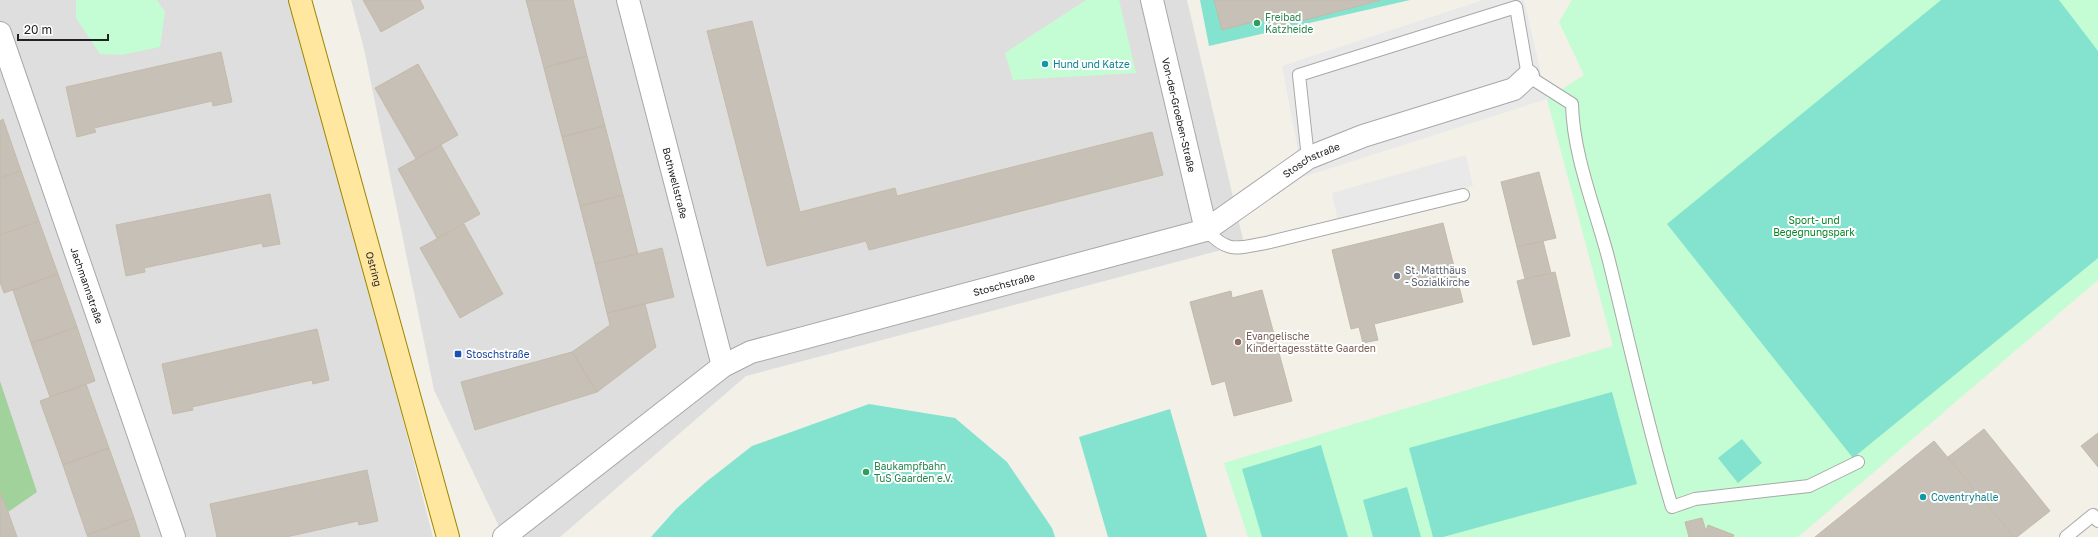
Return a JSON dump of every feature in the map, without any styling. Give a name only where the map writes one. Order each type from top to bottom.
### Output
[{"type":"main road","name":"Ostring","points":[[300,0],[448,537]]},
{"type":"street","name":"Bothwellstraße","points":[[628,0],[723,366]]},
{"type":"street","name":"Von-der-Groeben-Straße","points":[[1152,0],[1206,230]]},
{"type":"street","name":"Jachmannstraße","points":[[0,34],[174,537]]},
{"type":"street","name":"Stoschstraße","points":[[504,537],[723,366],[751,352],[1206,230],[1308,158],[1363,136],[1514,89],[1528,76]]},
{"type":"lane","points":[[1308,158],[1299,75],[1516,7],[1528,76],[1572,104],[1572,128],[1608,256],[1657,459],[1672,508],[1695,499],[1808,486],[1858,462]]},
{"type":"lane","points":[[1206,230],[1218,243],[1234,249],[1266,243],[1463,195]]},
{"type":"lane","points":[[2066,537],[2093,515],[2098,521]]},
{"type":"shaded area","points":[[0,0],[295,0],[433,537],[0,537]]},
{"type":"shaded area","points":[[351,0],[1187,0],[1244,244],[746,376],[560,537],[504,537],[434,390],[364,49]]},
{"type":"shaded area","points":[[1483,0],[1524,0],[1547,99],[1303,177],[1282,66]]},
{"type":"shaded area","points":[[1466,155],[1473,186],[1338,221],[1332,193]]},
{"type":"green space","points":[[76,0],[157,0],[165,12],[160,47],[121,55],[100,54],[76,18]]},
{"type":"green space","points":[[1086,0],[1119,0],[1136,73],[1013,80],[1005,53]]},
{"type":"green space","name":"Freibad Katzheide","points":[[1200,0],[1410,0],[1209,46]]},
{"type":"green space","name":"Sport- und Begegnungspark","points":[[1572,0],[2098,0],[2098,280],[1798,537],[1248,537],[1224,463],[1613,346],[1547,99],[1584,75],[1559,22]]},
{"type":"green space","points":[[1941,0],[2059,0],[2098,51],[2098,258],[1853,458],[1667,224]]},
{"type":"green space","points":[[0,381],[37,492],[8,512],[0,492]]},
{"type":"green space","points":[[1612,392],[1637,484],[1443,537],[1433,537],[1409,448]]},
{"type":"green space","name":"Baukampfbahn TuS Gaarden e.V.","points":[[869,404],[955,418],[1007,462],[1052,528],[1055,537],[651,537],[676,509],[706,482],[752,446]]},
{"type":"green space","points":[[1170,409],[1207,537],[1108,537],[1079,437]]},
{"type":"green space","points":[[1742,439],[1762,463],[1738,483],[1718,458]]},
{"type":"green space","points":[[1321,445],[1348,537],[1262,537],[1242,469]]},
{"type":"green space","points":[[1407,487],[1421,537],[1373,537],[1363,500]]},
{"type":"building","points":[[363,0],[420,0],[424,8],[381,32]]},
{"type":"building","points":[[526,0],[573,0],[587,56],[544,68]]},
{"type":"building","name":"Freibad Katzheide","points":[[1214,0],[1381,0],[1271,29],[1268,18],[1222,30]]},
{"type":"building","points":[[752,21],[800,212],[895,188],[897,196],[1152,132],[1163,175],[869,250],[866,241],[767,266],[707,31]]},
{"type":"building","points":[[221,52],[232,102],[213,106],[212,101],[94,128],[96,132],[77,137],[66,87]]},
{"type":"building","points":[[587,56],[605,126],[562,137],[544,68]]},
{"type":"building","points":[[418,64],[458,135],[416,159],[375,88]]},
{"type":"building","points":[[3,119],[21,171],[0,178],[0,121]]},
{"type":"building","points":[[605,126],[623,195],[580,206],[562,137]]},
{"type":"building","points":[[441,145],[480,214],[437,238],[398,169]]},
{"type":"building","points":[[21,171],[39,221],[0,235],[0,178]]},
{"type":"building","points":[[1539,172],[1556,238],[1517,247],[1501,182]]},
{"type":"building","points":[[270,194],[280,244],[263,247],[262,243],[144,268],[145,272],[126,276],[116,225]]},
{"type":"building","points":[[623,195],[638,254],[595,264],[580,206]]},
{"type":"building","points":[[39,221],[58,274],[4,293],[0,282],[0,235]]},
{"type":"building","name":"St. Matthäus - Sozialkirche","points":[[1443,223],[1463,302],[1374,324],[1378,340],[1363,343],[1359,327],[1351,329],[1332,250]]},
{"type":"building","points":[[464,224],[503,294],[460,318],[420,248]]},
{"type":"building","points":[[1543,241],[1551,273],[1525,279],[1517,247]]},
{"type":"building","points":[[662,248],[674,297],[607,313],[595,264]]},
{"type":"building","points":[[1555,272],[1570,336],[1533,345],[1517,281]]},
{"type":"building","points":[[58,274],[77,327],[31,343],[13,290]]},
{"type":"building","name":"Evangelische Kindertagesstätte Gaarden","points":[[1262,290],[1292,401],[1234,416],[1225,381],[1212,385],[1190,302],[1231,291],[1232,298]]},
{"type":"building","points":[[645,304],[656,347],[597,392],[572,352],[610,325],[607,313]]},
{"type":"building","points":[[77,327],[95,381],[50,397],[31,343]]},
{"type":"building","points":[[317,329],[329,380],[313,384],[312,380],[192,407],[193,410],[173,414],[162,364]]},
{"type":"building","points":[[572,352],[597,392],[475,430],[461,382]]},
{"type":"building","points":[[86,384],[109,448],[63,465],[40,401]]},
{"type":"building","points":[[1984,429],[2050,511],[2017,537],[2014,537],[1948,457]]},
{"type":"building","points":[[2098,433],[2098,467],[2081,446]]},
{"type":"building","name":"Coventryhalle","points":[[1934,441],[2014,537],[1815,537]]},
{"type":"building","points":[[109,448],[134,518],[87,535],[63,465]]},
{"type":"building","points":[[367,470],[378,521],[359,525],[358,521],[286,537],[217,537],[210,504]]},
{"type":"building","points":[[0,492],[8,512],[17,537],[0,537]]},
{"type":"building","points":[[134,518],[140,537],[88,537],[87,535]]},
{"type":"building","points":[[1702,518],[1706,531],[1708,525],[1734,535],[1733,537],[1689,537],[1685,522]]},
{"type":"place","name":"Freibad Katzheide","points":[[1257,23]]},
{"type":"place","name":"Hund und Katze","points":[[1045,64]]},
{"type":"place","name":"St. Matthäus - Sozialkirche","points":[[1397,276]]},
{"type":"place","name":"Evangelische Kindertagesstätte Gaarden","points":[[1238,342]]},
{"type":"place","name":"Stoschstraße","points":[[458,354]]},
{"type":"place","name":"Baukampfbahn TuS Gaarden e.V.","points":[[866,472]]},
{"type":"place","name":"Coventryhalle","points":[[1923,497]]}]
